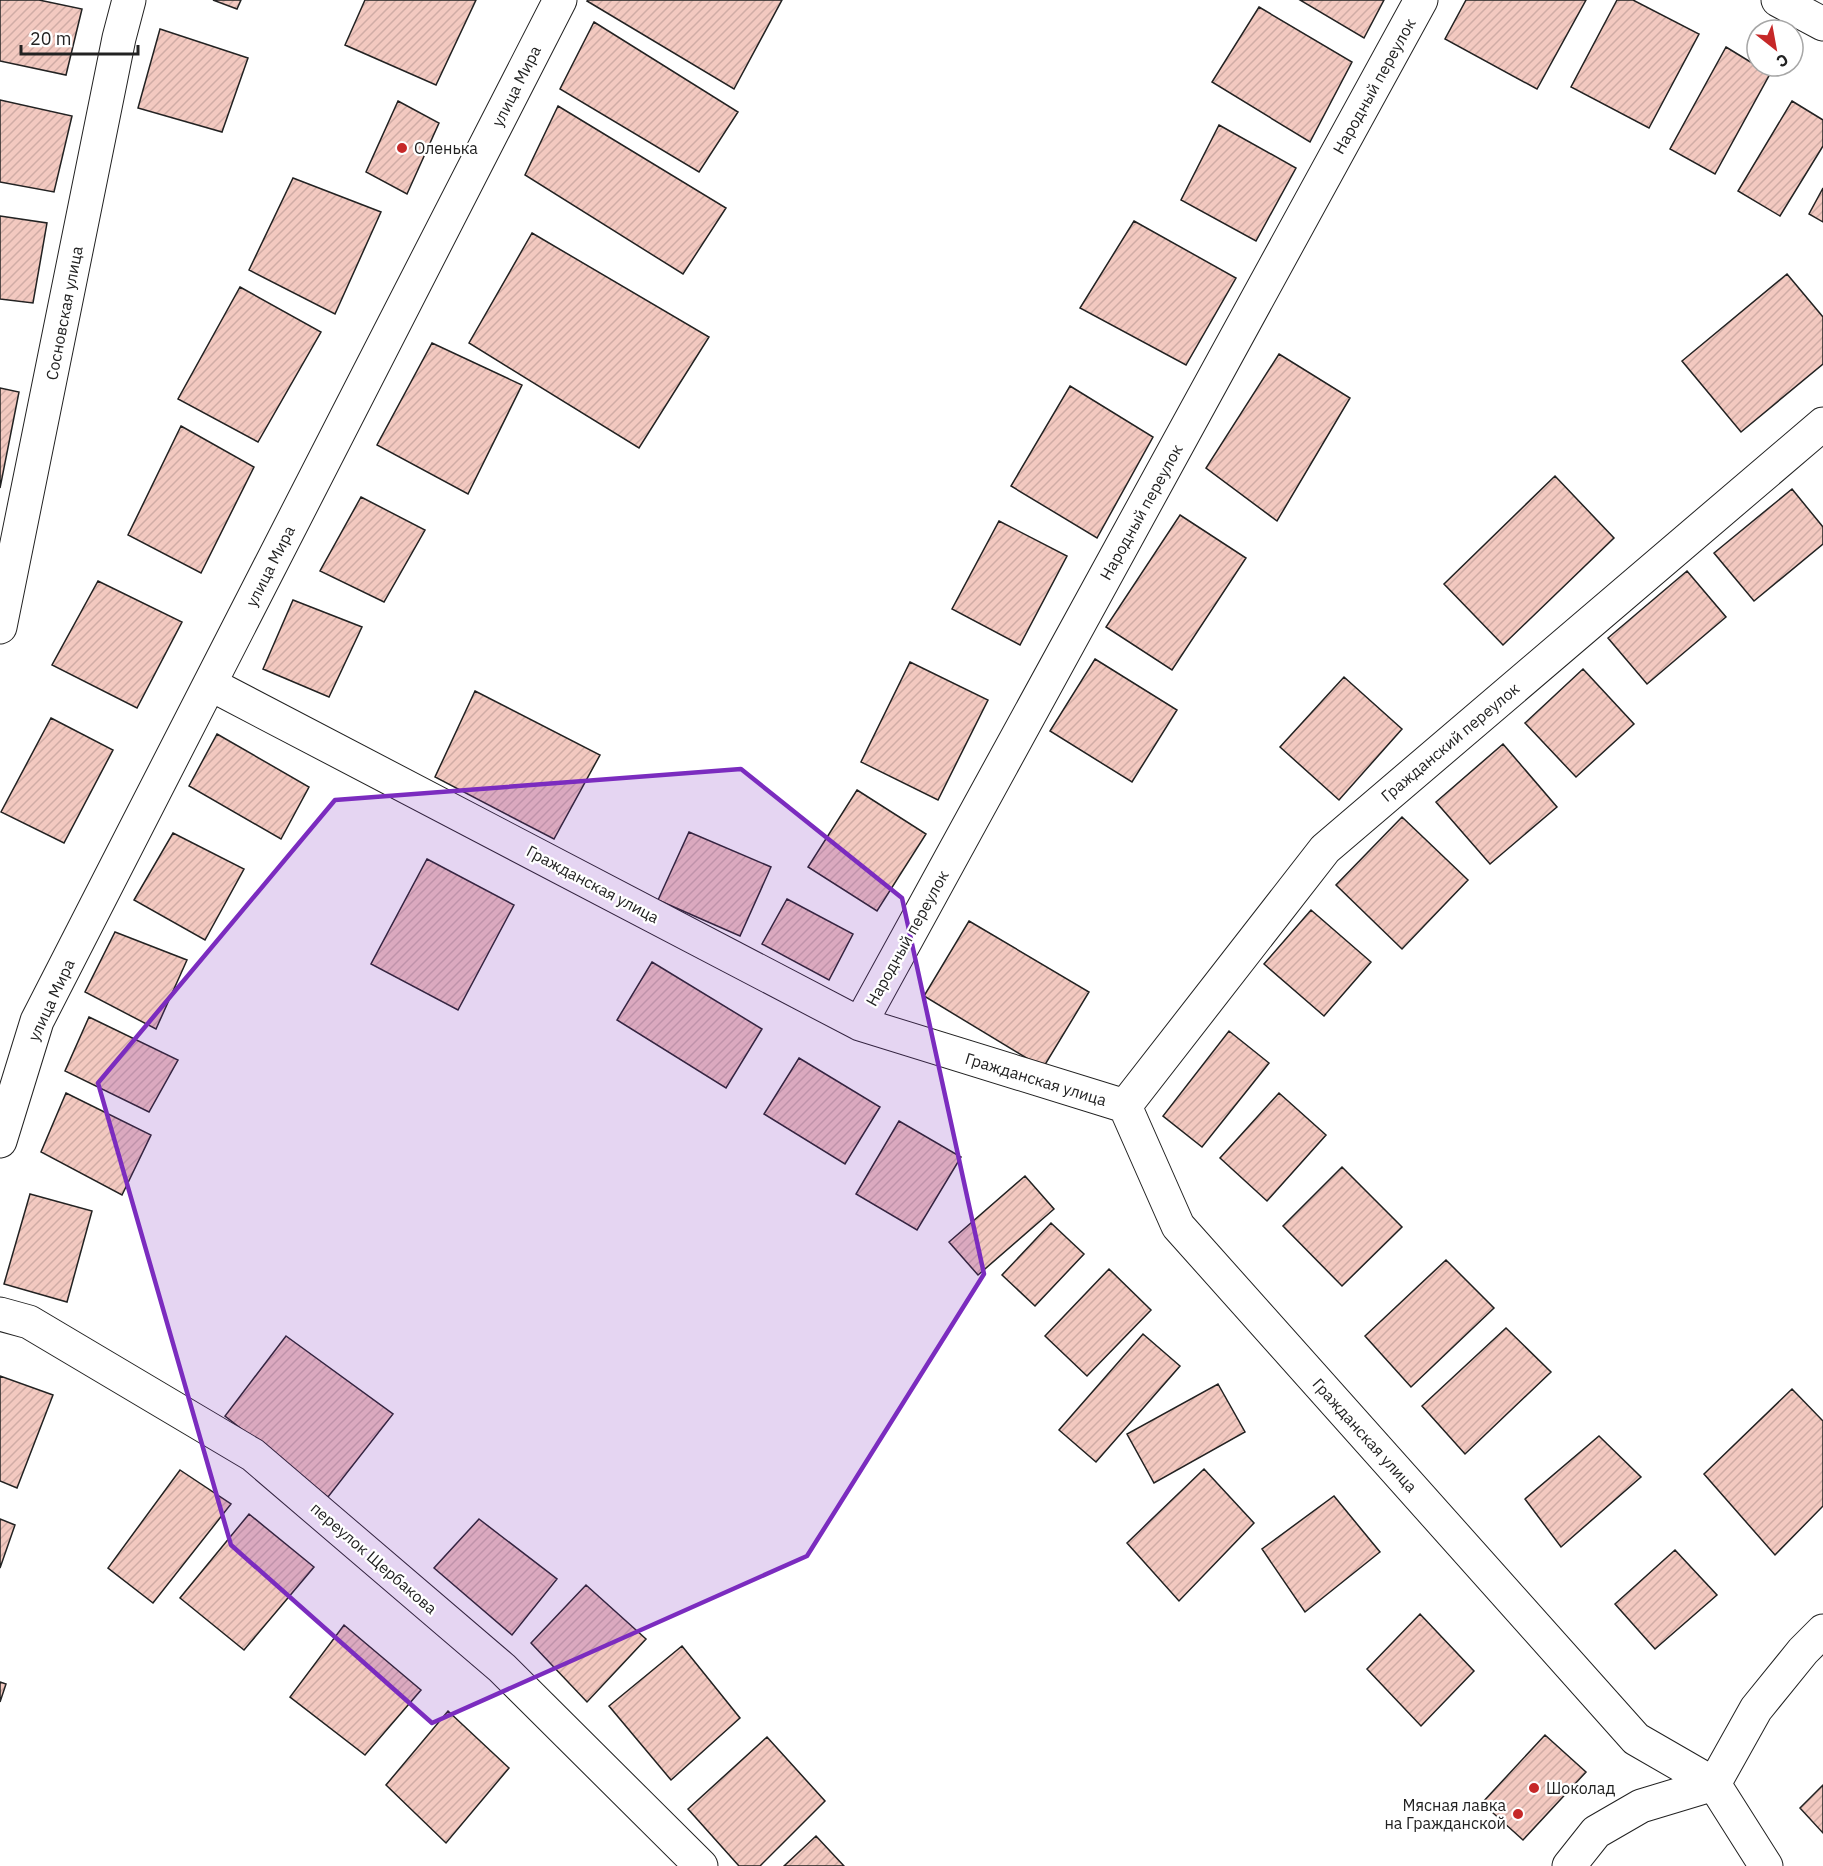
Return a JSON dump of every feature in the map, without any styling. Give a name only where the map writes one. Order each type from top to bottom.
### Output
[{"type":"street","name":"Сосновская улица","points":[[0,627],[119,38],[129,0]]},
{"type":"street","name":"улица Мира","points":[[0,1141],[10,1073],[560,0]]},
{"type":"street","name":"Народный переулок","points":[[860,1024],[1421,0]]},
{"type":"street","points":[[1778,0],[1823,24]]},
{"type":"street","name":"Гражданский переулок","points":[[1125,1106],[1325,849],[1823,424]]},
{"type":"street","name":"Гражданская улица","points":[[210,684],[860,1024],[1125,1106],[1179,1226],[1636,1739],[1714,1784],[1766,1866]]},
{"type":"street","name":"переулок Щербакова","points":[[0,1314],[29,1322],[253,1455],[502,1668],[701,1866]]},
{"type":"street","points":[[1569,1866],[1596,1832],[1641,1806],[1714,1784],[1756,1709],[1823,1631]]},
{"type":"highlighted area","points":[[741,769],[902,898],[984,1274],[807,1556],[432,1723],[231,1545],[98,1083],[335,800]]},
{"type":"building","points":[[0,0],[39,0],[82,9],[66,75],[0,61]]},
{"type":"building","points":[[213,0],[241,0],[237,9]]},
{"type":"building","points":[[365,0],[476,0],[436,85],[345,45]]},
{"type":"building","points":[[588,0],[782,0],[734,89]]},
{"type":"building","points":[[1300,0],[1384,0],[1364,38]]},
{"type":"building","points":[[1466,0],[1586,0],[1537,89],[1445,39]]},
{"type":"building","points":[[1617,0],[1633,0],[1699,34],[1649,128],[1571,87]]},
{"type":"building","points":[[1259,7],[1352,62],[1310,142],[1212,82]]},
{"type":"building","points":[[594,22],[738,112],[699,172],[560,89]]},
{"type":"building","points":[[160,29],[248,58],[222,132],[138,108]]},
{"type":"building","points":[[1726,47],[1745,59],[1745,78],[1768,78],[1715,174],[1670,149]]},
{"type":"building","points":[[0,100],[72,116],[54,192],[0,182]]},
{"type":"building","name":"Оленька","points":[[398,101],[439,123],[407,194],[366,172]]},
{"type":"building","points":[[1792,101],[1823,120],[1823,146],[1780,216],[1738,191]]},
{"type":"building","points":[[558,106],[726,208],[683,274],[525,175]]},
{"type":"building","points":[[1219,125],[1296,168],[1256,241],[1181,200]]},
{"type":"building","points":[[293,178],[381,212],[335,314],[249,270]]},
{"type":"building","points":[[1823,188],[1823,222],[1809,214]]},
{"type":"building","points":[[0,216],[47,223],[33,303],[0,299]]},
{"type":"building","points":[[1134,221],[1236,278],[1186,365],[1080,308]]},
{"type":"building","points":[[532,233],[709,337],[639,448],[469,343]]},
{"type":"building","points":[[1787,274],[1823,317],[1823,364],[1741,432],[1682,361]]},
{"type":"building","points":[[240,287],[321,332],[258,442],[178,399]]},
{"type":"building","points":[[432,343],[522,385],[468,494],[377,445]]},
{"type":"building","points":[[1279,354],[1350,398],[1277,521],[1206,468]]},
{"type":"building","points":[[1070,386],[1153,437],[1097,538],[1011,486]]},
{"type":"building","points":[[0,388],[19,392],[0,488]]},
{"type":"building","points":[[181,426],[254,467],[201,573],[128,535]]},
{"type":"building","points":[[1555,476],[1614,538],[1503,645],[1444,584]]},
{"type":"building","points":[[1792,489],[1823,527],[1823,544],[1754,601],[1714,553]]},
{"type":"building","points":[[361,497],[425,530],[384,602],[320,571]]},
{"type":"building","points":[[1180,515],[1246,558],[1172,670],[1106,627]]},
{"type":"building","points":[[999,521],[1067,556],[1020,645],[952,609]]},
{"type":"building","points":[[1687,571],[1726,617],[1647,684],[1608,638]]},
{"type":"building","points":[[98,581],[182,622],[137,708],[52,665]]},
{"type":"building","points":[[293,600],[362,627],[329,697],[263,669]]},
{"type":"building","points":[[1095,659],[1177,710],[1132,782],[1050,731]]},
{"type":"building","points":[[910,662],[988,700],[938,800],[861,762]]},
{"type":"building","points":[[1583,669],[1634,724],[1576,777],[1525,723]]},
{"type":"building","points":[[1344,677],[1402,729],[1339,800],[1280,747]]},
{"type":"building","points":[[475,691],[600,755],[554,839],[435,777]]},
{"type":"building","points":[[51,718],[113,750],[64,843],[1,812]]},
{"type":"building","points":[[217,734],[309,787],[281,839],[189,786]]},
{"type":"building","points":[[1503,744],[1557,807],[1490,864],[1436,802]]},
{"type":"building","points":[[857,790],[926,834],[877,911],[808,867]]},
{"type":"building","points":[[1402,817],[1468,880],[1402,949],[1336,885]]},
{"type":"building","points":[[689,832],[771,867],[740,936],[658,900]]},
{"type":"building","points":[[173,833],[244,869],[205,940],[134,900]]},
{"type":"building","points":[[427,859],[514,905],[458,1010],[371,964]]},
{"type":"building","points":[[787,899],[853,934],[829,980],[762,944]]},
{"type":"building","points":[[1311,910],[1371,962],[1324,1016],[1264,964]]},
{"type":"building","points":[[969,921],[1089,992],[1043,1068],[924,996]]},
{"type":"building","points":[[115,932],[187,960],[156,1029],[85,992]]},
{"type":"building","points":[[652,962],[762,1029],[726,1088],[617,1020]]},
{"type":"building","points":[[89,1017],[178,1060],[149,1112],[65,1071]]},
{"type":"building","points":[[1229,1031],[1269,1063],[1202,1147],[1163,1116]]},
{"type":"building","points":[[799,1058],[880,1107],[845,1164],[764,1114]]},
{"type":"building","points":[[66,1093],[151,1135],[122,1195],[41,1152]]},
{"type":"building","points":[[1279,1093],[1326,1135],[1267,1201],[1220,1158]]},
{"type":"building","points":[[899,1121],[961,1157],[917,1230],[856,1194]]},
{"type":"building","points":[[1342,1167],[1402,1227],[1342,1286],[1283,1226]]},
{"type":"building","points":[[1025,1176],[1054,1209],[978,1275],[949,1242]]},
{"type":"building","points":[[30,1194],[92,1211],[67,1302],[4,1284]]},
{"type":"building","points":[[1051,1223],[1084,1254],[1035,1306],[1002,1275]]},
{"type":"building","points":[[1446,1260],[1494,1308],[1411,1387],[1365,1336]]},
{"type":"building","points":[[1109,1269],[1151,1310],[1087,1376],[1045,1336]]},
{"type":"building","points":[[1506,1328],[1551,1372],[1465,1454],[1422,1406]]},
{"type":"building","points":[[1143,1334],[1180,1366],[1096,1462],[1059,1430]]},
{"type":"building","points":[[286,1336],[393,1414],[328,1497],[225,1416]]},
{"type":"building","points":[[0,1376],[53,1395],[17,1488],[0,1481]]},
{"type":"building","points":[[1218,1384],[1245,1432],[1154,1483],[1127,1434]]},
{"type":"building","points":[[1792,1389],[1823,1421],[1823,1506],[1775,1555],[1704,1474]]},
{"type":"building","points":[[1599,1436],[1641,1477],[1561,1547],[1525,1499]]},
{"type":"building","points":[[1204,1469],[1254,1523],[1179,1601],[1127,1543]]},
{"type":"building","points":[[180,1470],[231,1504],[153,1603],[108,1568]]},
{"type":"building","points":[[1334,1496],[1380,1552],[1305,1612],[1262,1549]]},
{"type":"building","points":[[249,1514],[314,1567],[244,1650],[180,1598]]},
{"type":"building","points":[[0,1519],[15,1525],[0,1568]]},
{"type":"building","points":[[479,1519],[557,1579],[512,1635],[434,1568]]},
{"type":"building","points":[[1675,1550],[1717,1595],[1655,1649],[1615,1604]]},
{"type":"building","points":[[586,1585],[646,1639],[587,1702],[531,1643]]},
{"type":"building","points":[[1420,1614],[1474,1671],[1421,1726],[1367,1669]]},
{"type":"building","points":[[344,1625],[421,1690],[365,1755],[290,1697]]},
{"type":"building","points":[[682,1646],[740,1718],[671,1780],[609,1706]]},
{"type":"building","points":[[0,1682],[6,1684],[0,1702]]},
{"type":"building","points":[[448,1711],[509,1768],[446,1843],[386,1785]]},
{"type":"building","name":"Шоколад","points":[[1545,1735],[1586,1772],[1523,1840],[1482,1803]]},
{"type":"building","points":[[767,1737],[825,1801],[760,1866],[739,1866],[688,1809]]},
{"type":"building","points":[[1823,1785],[1823,1833],[1800,1808]]},
{"type":"building","points":[[816,1836],[844,1866],[784,1866]]},
{"type":"place","name":"Оленька","points":[[402,148]]},
{"type":"place","name":"Шоколад","points":[[1534,1788]]},
{"type":"place","name":"Мясная лавка на Гражданской","points":[[1518,1814]]}]
